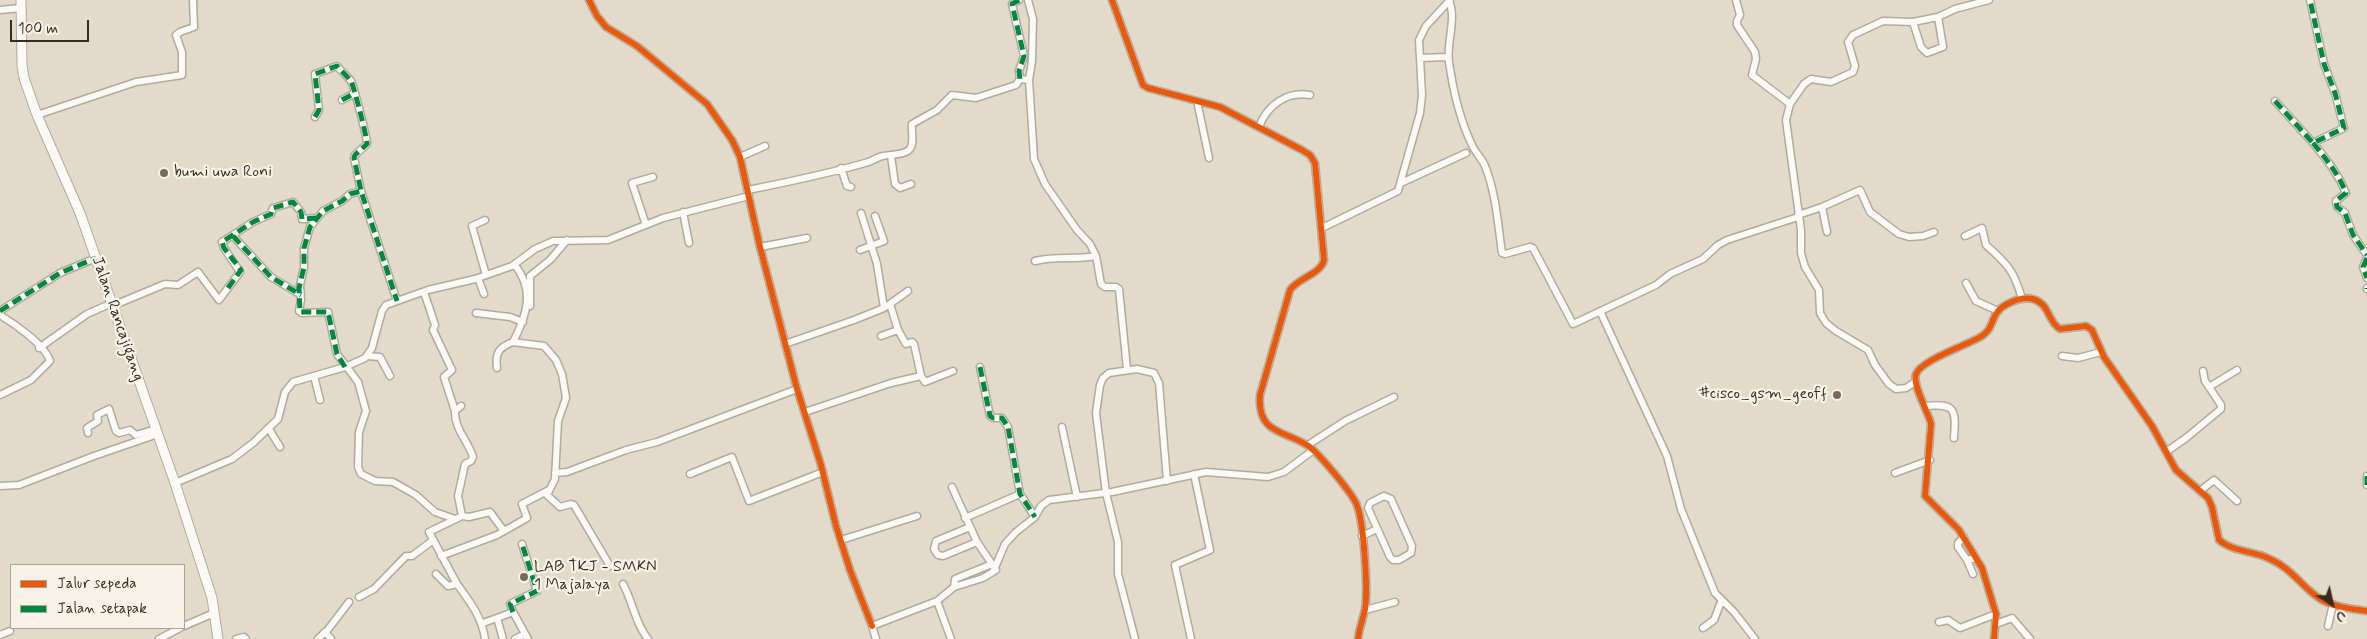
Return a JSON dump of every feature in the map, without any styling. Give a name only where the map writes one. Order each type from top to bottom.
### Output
[{"type":"main road","name":"Jalan Rancajigang","points":[[21,4],[22,71],[37,115],[65,175],[96,258],[175,483],[200,556],[214,613],[218,639]]},
{"type":"street","points":[[37,115],[136,82],[182,75],[181,48],[176,35],[194,27],[193,0]]},
{"type":"street","points":[[589,0],[597,16],[606,27],[654,60],[707,104],[732,140],[740,157],[760,247],[771,280],[797,389],[823,472],[841,540],[876,639]]},
{"type":"street","points":[[175,483],[238,455],[269,429],[278,419],[282,398],[291,383],[345,367],[367,356],[372,348],[383,308],[397,301],[478,278],[515,265],[541,246],[553,241],[608,240],[683,212],[909,150],[912,142],[912,124],[937,110],[952,95],[976,98],[1016,85],[1020,79],[1019,71],[1024,56],[1012,4],[1019,0]]},
{"type":"street","points":[[1028,0],[1033,19],[1032,61],[1029,80],[1034,159],[1045,184],[1077,230],[1090,244],[1096,256],[1101,284],[1119,289],[1127,369]]},
{"type":"street","points":[[1112,0],[1143,85],[1148,88],[1220,107],[1302,150],[1313,159],[1316,169],[1322,228],[1323,264],[1295,282],[1290,290],[1260,395],[1261,414],[1269,426],[1310,448],[1355,501],[1362,536],[1367,584],[1365,610],[1358,639]]},
{"type":"street","points":[[1449,0],[1452,11],[1448,57],[1458,106],[1472,146],[1485,166],[1492,190],[1502,253],[1533,248],[1573,324],[1703,259],[1718,245],[1727,240],[1822,207],[1860,190],[1870,212],[1899,234],[1909,237],[1923,236],[1934,232]]},
{"type":"street","points":[[1322,228],[1395,194],[1401,183],[1420,113],[1422,95],[1419,40],[1422,33],[1449,0]]},
{"type":"street","points":[[1736,0],[1740,15],[1737,25],[1755,52],[1756,59],[1752,75],[1790,104]]},
{"type":"street","points":[[1915,382],[1906,388],[1896,389],[1889,384],[1875,365],[1868,350],[1836,331],[1826,323],[1820,313],[1820,290],[1805,267],[1801,253],[1786,120],[1790,104],[1804,84],[1811,79],[1831,82],[1853,72],[1855,66],[1848,42],[1850,37],[1883,21],[1913,22],[1938,17],[1955,9],[1989,0]]},
{"type":"street","points":[[2311,0],[2324,64],[2335,93],[2344,127],[2313,143]]},
{"type":"street","points":[[0,10],[21,4]]},
{"type":"street","points":[[1913,22],[1922,47],[1927,53],[1943,47],[1938,17]]},
{"type":"street","points":[[1420,58],[1448,57]]},
{"type":"street","points":[[315,117],[320,110],[316,74],[337,66],[351,82],[355,93],[367,141],[364,148],[354,156],[361,191],[397,301]]},
{"type":"street","points":[[1020,79],[1029,80]]},
{"type":"street","points":[[342,100],[355,93]]},
{"type":"street","points":[[1259,127],[1268,110],[1278,102],[1294,94],[1310,95]]},
{"type":"street","points":[[1197,101],[1209,158]]},
{"type":"street","points":[[2275,101],[2332,165],[2339,178],[2346,193],[2336,204],[2345,213],[2353,235],[2367,256],[2363,267],[2367,278]]},
{"type":"street","points":[[740,157],[765,146]]},
{"type":"street","points":[[1401,183],[1466,153]]},
{"type":"street","points":[[891,156],[895,184],[900,188],[911,184]]},
{"type":"street","points":[[841,168],[847,186],[851,187]]},
{"type":"street","points":[[646,225],[632,183],[653,177]]},
{"type":"street","points":[[361,191],[350,194],[342,201],[323,211],[310,227],[304,248],[304,266],[299,288],[301,295],[300,312],[328,312],[337,354],[345,367],[360,384],[366,411],[359,432],[358,467],[361,474],[374,481],[393,482],[416,495],[435,512],[458,517],[469,517],[492,512],[504,532]]},
{"type":"street","points":[[39,348],[87,314],[165,284],[178,285],[198,272],[213,295],[219,300],[240,272],[222,245],[253,222],[271,214],[273,208],[290,202],[293,202],[297,207],[302,219],[316,218]]},
{"type":"street","points":[[1822,207],[1827,232]]},
{"type":"street","points":[[683,212],[689,243]]},
{"type":"street","points":[[861,213],[870,247],[877,264],[884,308]]},
{"type":"street","points":[[860,250],[883,242],[885,239],[875,216]]},
{"type":"street","points":[[485,220],[472,227],[486,275]]},
{"type":"street","points":[[1965,236],[1982,228],[1986,245],[1998,254],[2014,274],[2022,299]]},
{"type":"street","points":[[233,236],[271,277],[301,295]]},
{"type":"street","points":[[760,247],[807,238]]},
{"type":"street","points":[[530,308],[530,276],[550,260],[567,240]]},
{"type":"street","points":[[1035,261],[1050,258],[1096,256]]},
{"type":"street","points":[[0,395],[31,380],[50,360],[26,331],[0,313],[60,273],[96,258]]},
{"type":"street","points":[[514,342],[523,322],[527,293],[524,276],[515,265]]},
{"type":"street","points":[[478,278],[484,294]]},
{"type":"street","points":[[1966,283],[1976,301],[1998,311]]},
{"type":"street","points":[[785,344],[884,308],[908,291]]},
{"type":"street","points":[[424,292],[435,325],[432,330],[452,370],[444,377],[460,433],[473,457],[471,461],[465,464],[463,471],[462,484],[458,496],[458,517]]},
{"type":"street","points":[[1994,639],[1996,614],[1982,568],[1964,537],[1951,520],[1925,496],[1930,460],[1931,424],[1926,406],[1915,382],[1917,372],[1923,366],[1942,355],[1964,347],[1983,335],[1990,328],[1998,311],[2008,304],[2031,298],[2045,306],[2054,323],[2060,329],[2089,327],[2101,352],[2142,410],[2178,473],[2211,502],[2217,535],[2223,543],[2270,558],[2286,567],[2321,599],[2333,604],[2367,611]]},
{"type":"street","points":[[890,304],[898,330],[906,344],[912,342],[914,344],[921,376],[925,382],[953,371]]},
{"type":"street","points":[[1600,311],[1667,456],[1681,509],[1715,593],[1721,602],[1731,608],[1755,639]]},
{"type":"street","points":[[476,312],[510,317],[523,322]]},
{"type":"street","points":[[881,336],[898,330]]},
{"type":"street","points":[[441,556],[504,532],[527,518],[523,503],[547,491],[554,483],[558,421],[566,398],[565,383],[556,360],[544,346],[514,342],[504,345],[499,350],[496,358],[497,368]]},
{"type":"street","points":[[2062,356],[2078,358],[2101,352]]},
{"type":"street","points":[[367,356],[380,358],[390,376]]},
{"type":"street","points":[[980,367],[990,416],[1002,418],[1008,427],[1020,494],[1035,517]]},
{"type":"street","points":[[1135,639],[1118,574],[1118,542],[1106,493],[1096,413],[1100,385],[1103,378],[1109,373],[1137,368],[1154,373],[1159,383],[1167,481]]},
{"type":"street","points":[[2209,387],[2237,370]]},
{"type":"street","points":[[2166,452],[2220,411],[2221,405],[2209,387],[2203,371]]},
{"type":"street","points":[[314,376],[320,400]]},
{"type":"street","points":[[805,412],[891,383],[921,376]]},
{"type":"street","points":[[555,473],[567,472],[626,450],[657,442],[797,389]]},
{"type":"street","points":[[872,626],[937,600],[954,587],[955,579],[994,567],[1003,548],[1016,532],[1035,517],[1041,506],[1050,500],[1106,493],[1206,472],[1268,478],[1284,472],[1310,448],[1345,421],[1394,398]]},
{"type":"street","points":[[1926,406],[1943,404],[1952,408],[1955,418],[1954,438]]},
{"type":"street","points":[[455,411],[461,406]]},
{"type":"street","points":[[88,433],[86,428],[98,422],[97,415],[109,410],[116,431],[119,433],[130,430],[136,435],[157,431]]},
{"type":"street","points":[[1062,427],[1077,497]]},
{"type":"street","points":[[269,429],[280,447]]},
{"type":"street","points":[[0,486],[19,485],[157,431]]},
{"type":"street","points":[[690,474],[722,459],[732,457],[749,501],[823,472]]},
{"type":"street","points":[[1895,473],[1930,460]]},
{"type":"street","points":[[1191,639],[1175,565],[1210,550],[1194,474]]},
{"type":"street","points":[[2367,476],[2367,485]]},
{"type":"street","points":[[2200,491],[2214,480],[2238,501]]},
{"type":"street","points":[[952,487],[977,542],[994,567]]},
{"type":"street","points":[[547,491],[548,497],[558,507],[574,505],[610,566]]},
{"type":"street","points":[[965,518],[1020,494]]},
{"type":"street","points":[[1384,496],[1390,497],[1412,546],[1411,553],[1399,560],[1393,560],[1377,529],[1368,504],[1384,496]]},
{"type":"street","points":[[841,540],[917,516]]},
{"type":"street","points":[[458,517],[449,524],[430,532],[432,541],[483,624],[485,639]]},
{"type":"street","points":[[970,528],[936,542],[934,549],[938,555],[943,556],[977,542]]},
{"type":"street","points":[[1362,536],[1377,529]]},
{"type":"street","points":[[1964,537],[1958,545],[1968,560],[1973,574]]},
{"type":"street","points":[[359,598],[374,589],[406,556],[412,556],[432,541]]},
{"type":"street","points":[[515,639],[526,636],[510,604],[537,591],[522,544]]},
{"type":"street","points":[[1968,560],[1976,558]]},
{"type":"street","points":[[436,574],[448,586],[457,584]]},
{"type":"street","points":[[624,584],[639,626],[648,639]]},
{"type":"street","points":[[937,600],[951,639]]},
{"type":"street","points":[[318,639],[326,632],[349,602]]},
{"type":"street","points":[[1365,610],[1394,602]]},
{"type":"street","points":[[1703,628],[1714,620],[1721,602]]},
{"type":"street","points":[[2328,626],[2333,604]]},
{"type":"street","points":[[483,624],[513,612]]},
{"type":"street","points":[[185,626],[214,613]]},
{"type":"street","points":[[1939,622],[1948,620],[1960,628],[1996,614]]},
{"type":"street","points":[[497,618],[503,639]]},
{"type":"street","points":[[1996,624],[2012,618],[2030,639]]},
{"type":"street","points":[[159,639],[178,629]]},
{"type":"street","points":[[326,632],[331,639]]},
{"type":"street","points":[[236,639],[242,637],[246,639]]},
{"type":"marked path","points":[[1019,0],[1012,4],[1024,56],[1019,71],[1020,79]]},
{"type":"marked path","points":[[2275,101],[2313,143],[2344,128],[2335,93],[2324,64],[2310,0]]},
{"type":"marked path","points":[[315,117],[319,110],[315,74],[337,66],[351,81],[355,92],[367,144],[354,158],[361,191],[397,301]]},
{"type":"marked path","points":[[342,100],[355,93]]},
{"type":"marked path","points":[[2313,143],[2343,186],[2346,193],[2336,201],[2337,207],[2345,213],[2353,235],[2367,255]]},
{"type":"marked path","points":[[345,367],[337,354],[328,312],[300,312],[299,288],[304,267],[304,248],[310,227],[323,211],[342,201],[350,194],[361,191]]},
{"type":"marked path","points":[[228,288],[241,270],[224,248],[222,242],[253,222],[271,214],[273,208],[293,202],[301,212],[302,219],[316,218]]},
{"type":"marked path","points":[[233,236],[271,277],[301,295]]},
{"type":"marked path","points":[[0,311],[60,273],[96,258]]},
{"type":"marked path","points":[[2367,258],[2363,267],[2367,278]]},
{"type":"marked path","points":[[980,367],[990,416],[1002,418],[1008,427],[1020,494],[1035,517]]},
{"type":"marked path","points":[[2367,476],[2367,485]]},
{"type":"marked path","points":[[513,612],[510,604],[537,591],[522,544]]},
{"type":"cycle path","points":[[589,0],[597,16],[606,27],[637,46],[707,104],[732,140],[740,157],[760,247],[797,389],[821,465],[836,526],[850,570],[872,626]]},
{"type":"cycle path","points":[[1112,0],[1143,85],[1148,88],[1220,107],[1302,150],[1310,155],[1315,163],[1324,260],[1319,269],[1298,282],[1290,290],[1260,395],[1260,407],[1267,424],[1280,433],[1298,440],[1312,449],[1341,481],[1356,503],[1359,511],[1365,555],[1366,587],[1365,609],[1358,639]]},
{"type":"cycle path","points":[[1994,639],[1996,614],[1982,568],[1959,530],[1925,496],[1931,424],[1915,379],[1916,374],[1926,363],[1985,334],[1996,314],[2007,304],[2028,298],[2039,301],[2060,329],[2086,326],[2092,330],[2104,357],[2152,426],[2176,470],[2208,498],[2212,507],[2219,540],[2231,547],[2264,556],[2278,563],[2322,600],[2338,606],[2367,611]]},
{"type":"place","name":"bumi uwa Roni","points":[[164,173]]},
{"type":"place","name":"#cisco_gsm_geoff","points":[[1837,395]]},
{"type":"place","name":"LAB TKJ - SMKN 1 Majalaya","points":[[524,577]]}]
